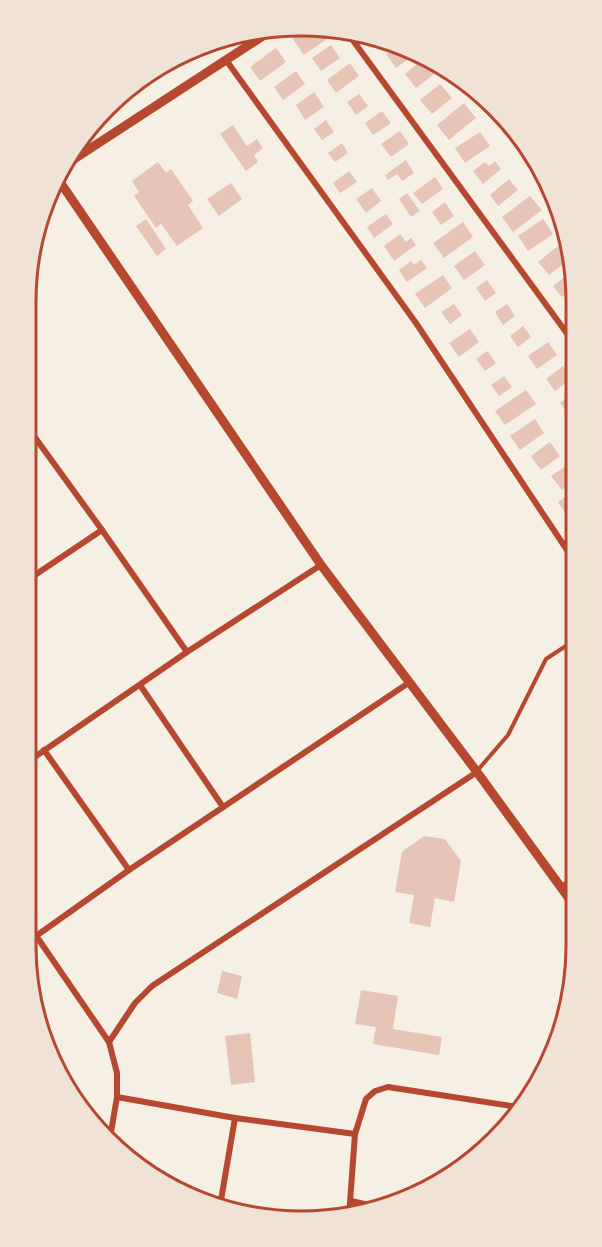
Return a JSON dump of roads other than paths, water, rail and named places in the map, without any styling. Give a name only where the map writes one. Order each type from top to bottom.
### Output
[{"type":"street","points":[[79,157],[257,40]]},
{"type":"street","points":[[353,41],[566,332]]},
{"type":"street","points":[[226,60],[416,323],[566,548]]},
{"type":"street","points":[[62,185],[321,565],[566,893]]},
{"type":"street","points":[[36,439],[187,652]]},
{"type":"street","points":[[36,574],[102,530]]},
{"type":"street","points":[[36,756],[187,652],[321,565]]},
{"type":"street","points":[[111,1130],[117,1097],[117,1072],[109,1042],[36,936],[129,870],[410,682]]},
{"type":"street","points":[[140,685],[223,807]]},
{"type":"street","points":[[44,750],[129,870]]},
{"type":"street","points":[[109,1042],[135,1003],[152,986],[477,772]]},
{"type":"street","points":[[350,1207],[356,1134],[366,1099],[375,1091],[388,1087],[512,1106]]},
{"type":"street","points":[[117,1097],[235,1118],[356,1134]]},
{"type":"street","points":[[221,1199],[235,1118]]},
{"type":"street","points":[[351,1202],[362,1204]]},
{"type":"lane","points":[[477,772],[508,735],[546,659],[566,646]]},
{"type":"lane","points":[[561,886],[566,883]]}]
